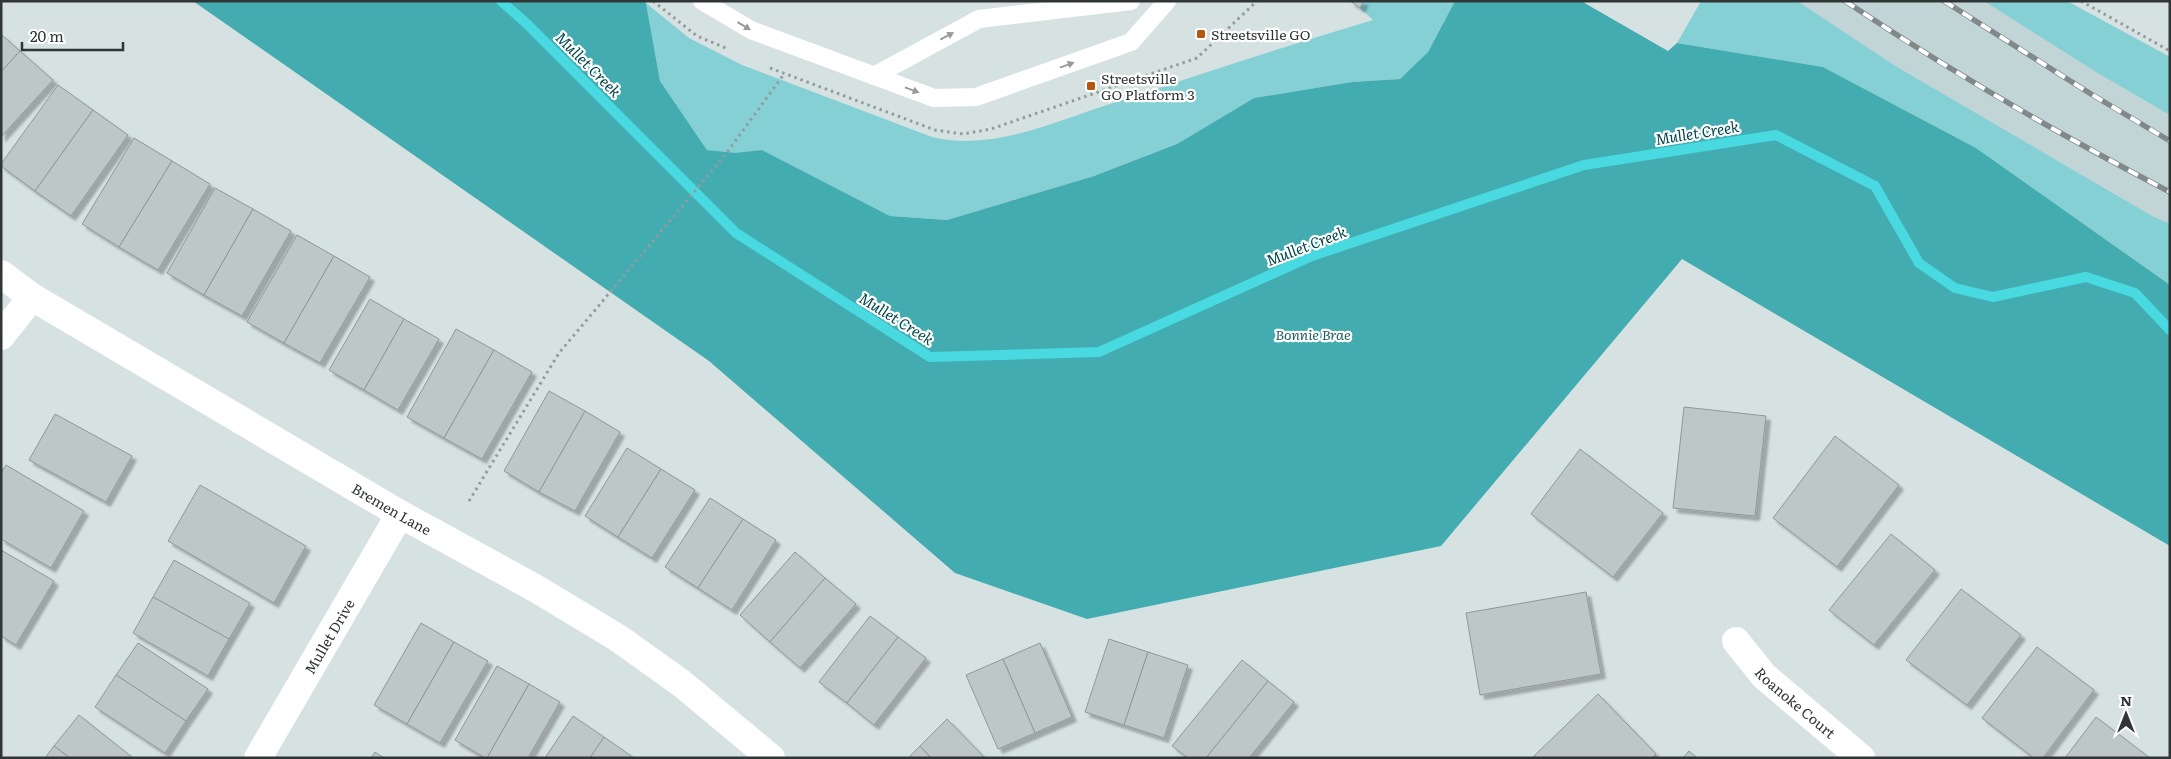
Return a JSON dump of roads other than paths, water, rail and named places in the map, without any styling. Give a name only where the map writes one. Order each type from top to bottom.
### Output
[{"type":"street","name":"Bremen Lane","points":[[1,274],[32,297],[400,514],[535,588],[618,638],[681,683],[771,758]]},
{"type":"street","points":[[1,336],[32,297]]},
{"type":"street","name":"Mullet Drive","points":[[258,758],[400,514]]},
{"type":"street","name":"Roanoke Court","points":[[1736,641],[1764,676],[1861,758]]},
{"type":"lane","points":[[702,1],[751,30],[934,98],[976,97],[1131,42],[1167,1]]},
{"type":"lane","points":[[874,76],[979,19],[1131,1]]},
{"type":"waterway","name":"Mullet Creek","points":[[501,1],[526,23],[736,233],[930,357],[1099,352],[1312,256],[1584,165],[1776,135],[1875,186],[1919,263],[1955,288],[1993,297],[2086,277],[2135,293],[2170,330]]},
{"type":"railway","points":[[1845,1],[2005,101],[2087,148],[2170,192]]},
{"type":"railway","points":[[1944,1],[2091,94],[2170,141]]},
{"type":"place","name":"Streetsville GO","points":[[1201,34]]},
{"type":"place","name":"Streetsville GO Platform 3","points":[[1091,86]]},
{"type":"park label","name":"Bonnie Brae","points":[[1313,334]]}]
